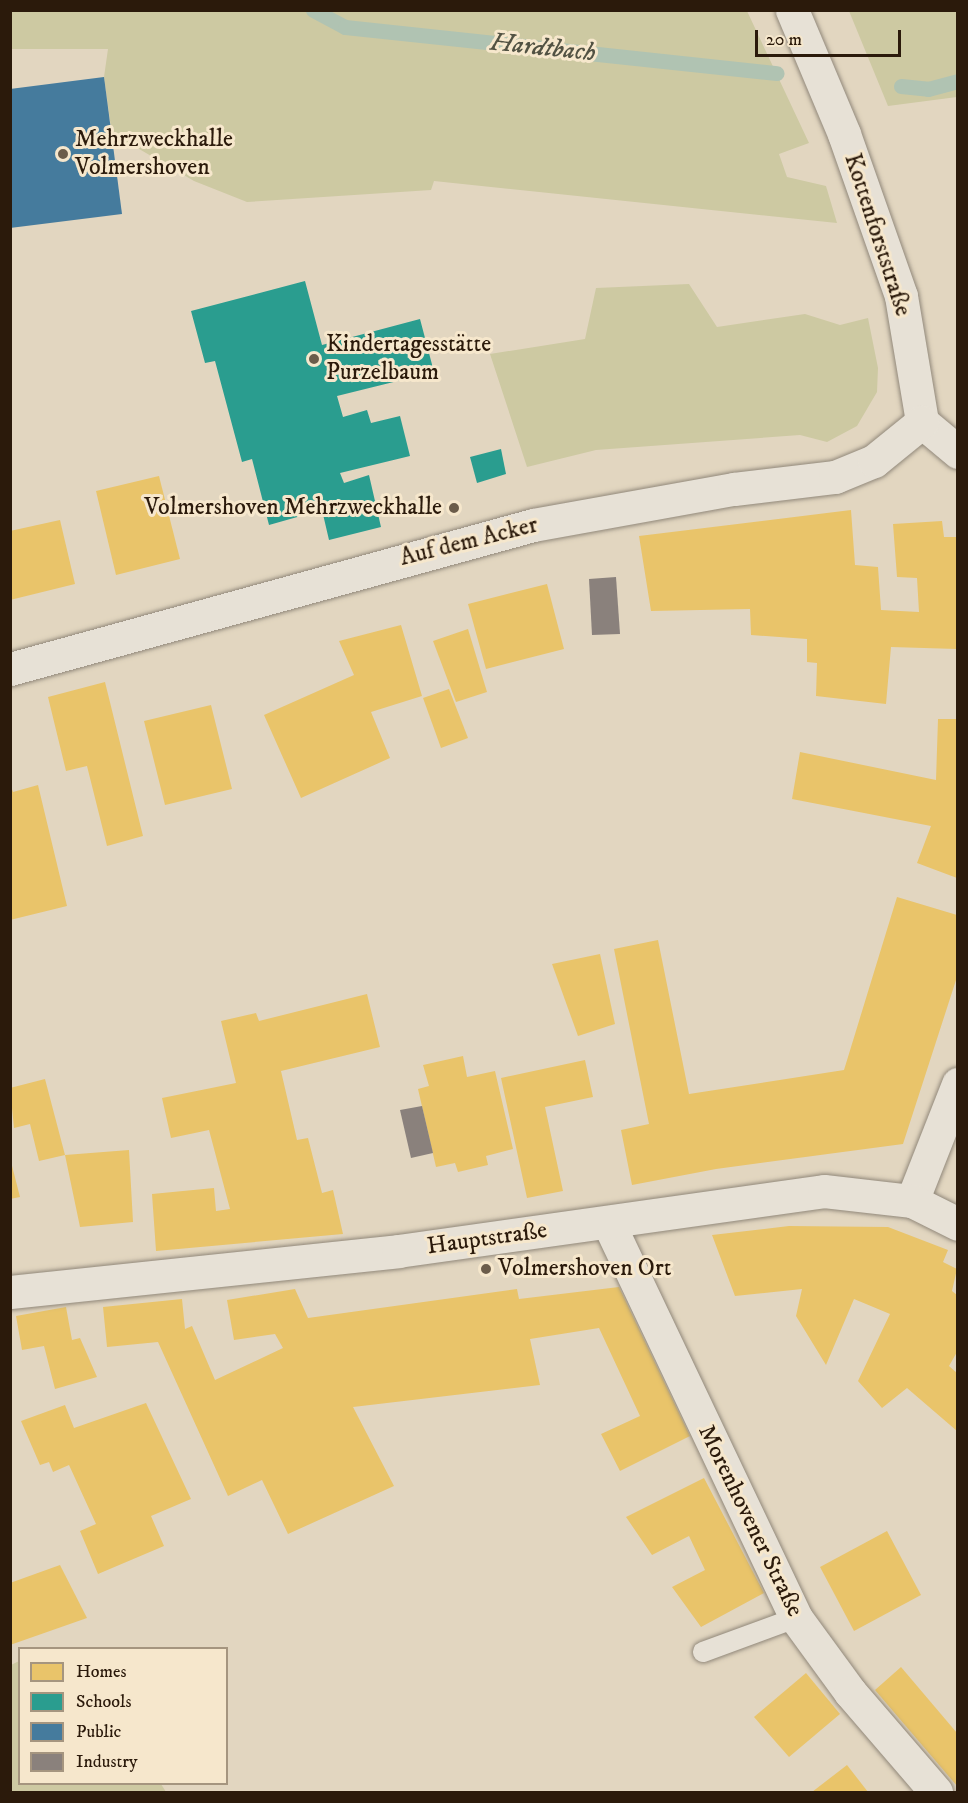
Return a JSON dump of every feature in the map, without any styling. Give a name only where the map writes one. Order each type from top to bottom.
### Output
[{"type":"street","name":"Kottenforststraße","points":[[792,10],[844,134],[901,297],[921,422]]},
{"type":"street","points":[[921,422],[957,452]]},
{"type":"street","name":"Auf dem Acker","points":[[10,669],[512,530],[734,489],[835,477],[874,461],[921,422]]},
{"type":"street","points":[[912,1201],[957,1084]]},
{"type":"street","name":"Hauptstraße","points":[[10,1292],[398,1251],[824,1191],[912,1201],[957,1224]]},
{"type":"street","name":"Morenhovener Straße","points":[[608,1222],[796,1618],[850,1692],[936,1792]]},
{"type":"lane","points":[[703,1652],[796,1618]]},
{"type":"shaded area","points":[[11,10],[747,11],[809,143],[779,154],[787,177],[826,186],[837,223],[434,181],[431,190],[247,202],[194,181],[134,146],[114,149],[104,77],[108,49],[11,49]]},
{"type":"shaded area","points":[[849,11],[957,11],[957,97],[888,106]]},
{"type":"shaded area","points":[[689,284],[717,327],[805,314],[840,325],[868,318],[878,368],[877,392],[857,426],[827,442],[800,435],[596,450],[527,467],[490,354],[585,339],[596,288]]},
{"type":"shaded area","points":[[18,1662],[18,1785],[162,1785],[166,1792],[11,1792],[11,1665]]},
{"type":"building: Homes","points":[[159,476],[180,559],[116,575],[96,491]]},
{"type":"building: Homes","points":[[851,510],[855,565],[878,567],[881,610],[919,612],[917,578],[897,577],[893,524],[942,521],[944,537],[957,537],[957,649],[891,647],[886,704],[816,696],[817,663],[807,662],[807,639],[751,635],[750,609],[651,611],[639,536]]},
{"type":"building: Homes","points":[[60,520],[75,584],[10,600],[10,531]]},
{"type":"building: Homes","points":[[547,584],[564,649],[486,669],[468,604]]},
{"type":"building: Homes","points":[[401,625],[422,696],[371,712],[390,758],[301,798],[264,715],[354,675],[339,641]]},
{"type":"building: Homes","points":[[468,629],[487,692],[456,702],[433,641]]},
{"type":"building: Homes","points":[[105,682],[143,836],[107,846],[87,766],[66,771],[48,697]]},
{"type":"building: Homes","points":[[449,689],[468,738],[441,748],[423,698]]},
{"type":"building: Homes","points":[[211,705],[232,789],[165,805],[144,721]]},
{"type":"building: Homes","points":[[938,719],[957,719],[957,878],[917,863],[931,826],[792,799],[800,752],[936,780]]},
{"type":"building: Homes","points":[[10,784],[13,792],[38,785],[67,906],[10,920]]},
{"type":"building: Homes","points":[[897,897],[957,915],[957,977],[903,1144],[716,1169],[632,1185],[621,1130],[649,1124],[614,949],[658,940],[689,1094],[844,1070]]},
{"type":"building: Homes","points":[[600,954],[615,1024],[578,1036],[552,964]]},
{"type":"building: Homes","points":[[367,994],[380,1047],[281,1071],[297,1140],[308,1138],[322,1193],[333,1190],[343,1234],[156,1251],[152,1194],[214,1188],[216,1211],[230,1209],[209,1130],[171,1138],[162,1098],[236,1083],[221,1021],[256,1013],[259,1021]]},
{"type":"building: Homes","points":[[463,1056],[467,1077],[495,1071],[513,1149],[486,1156],[488,1165],[458,1172],[455,1163],[436,1167],[418,1089],[429,1086],[423,1065]]},
{"type":"building: Homes","points":[[585,1060],[593,1097],[545,1107],[563,1191],[527,1198],[501,1078]]},
{"type":"building: Homes","points":[[45,1079],[65,1155],[39,1161],[30,1124],[14,1128],[10,1088]]},
{"type":"building: Homes","points":[[129,1150],[133,1222],[80,1227],[65,1155]]},
{"type":"building: Homes","points":[[10,1158],[20,1197],[10,1199]]},
{"type":"building: Homes","points":[[789,1226],[888,1227],[948,1250],[943,1262],[957,1269],[952,1291],[957,1295],[957,1352],[949,1366],[957,1373],[957,1431],[907,1388],[882,1408],[858,1381],[890,1314],[854,1299],[826,1365],[796,1316],[802,1289],[735,1296],[712,1235]]},
{"type":"building: Homes","points":[[619,1287],[690,1436],[620,1471],[601,1434],[640,1416],[599,1328],[530,1339],[540,1385],[353,1407],[394,1486],[288,1534],[262,1480],[228,1496],[158,1342],[107,1347],[103,1307],[182,1299],[185,1329],[192,1326],[215,1380],[283,1348],[275,1334],[234,1340],[227,1300],[295,1289],[308,1318],[517,1289],[519,1299]]},
{"type":"building: Homes","points":[[66,1307],[72,1340],[80,1338],[97,1377],[55,1389],[44,1346],[22,1350],[16,1316]]},
{"type":"building: Homes","points":[[146,1403],[191,1499],[151,1516],[164,1546],[98,1574],[80,1531],[96,1524],[69,1465],[53,1472],[49,1462],[40,1465],[21,1421],[65,1405],[74,1428]]},
{"type":"building: Homes","points":[[704,1478],[764,1593],[701,1627],[672,1587],[705,1570],[689,1536],[652,1555],[626,1517]]},
{"type":"building: Homes","points":[[887,1531],[921,1595],[854,1631],[820,1567]]},
{"type":"building: Homes","points":[[60,1565],[87,1618],[10,1645],[10,1583]]},
{"type":"building: Homes","points":[[901,1667],[957,1733],[957,1786],[875,1690]]},
{"type":"building: Homes","points":[[806,1673],[840,1714],[789,1757],[754,1717]]},
{"type":"building: Homes","points":[[847,1765],[868,1792],[812,1792]]},
{"type":"building: Schools","points":[[305,281],[322,345],[420,319],[434,372],[337,396],[343,417],[367,410],[371,423],[400,416],[410,456],[340,473],[344,483],[369,475],[381,527],[329,540],[322,510],[269,525],[252,459],[242,462],[215,361],[205,363],[191,311]]},
{"type":"building: Schools","points":[[501,449],[506,474],[477,483],[470,457]]},
{"type":"building: Public","name":"Mehrzweckhalle Volmershoven","points":[[104,77],[122,214],[10,228],[10,89]]},
{"type":"building: Industry","points":[[616,577],[620,634],[592,635],[589,579]]},
{"type":"building: Industry","points":[[422,1106],[433,1153],[411,1158],[400,1110]]},
{"type":"waterway","name":"Hardtbach","points":[[313,10],[345,27],[777,73]]},
{"type":"waterway","name":"Hardtbach","points":[[901,86],[928,89],[958,81]]},
{"type":"place","name":"Mehrzweckhalle Volmershoven","points":[[63,154]]},
{"type":"place","name":"Kindertagesstätte Purzelbaum","points":[[314,359]]},
{"type":"place","name":"Volmershoven Mehrzweckhalle","points":[[454,508]]},
{"type":"place","name":"Volmershoven Ort","points":[[486,1269]]}]
